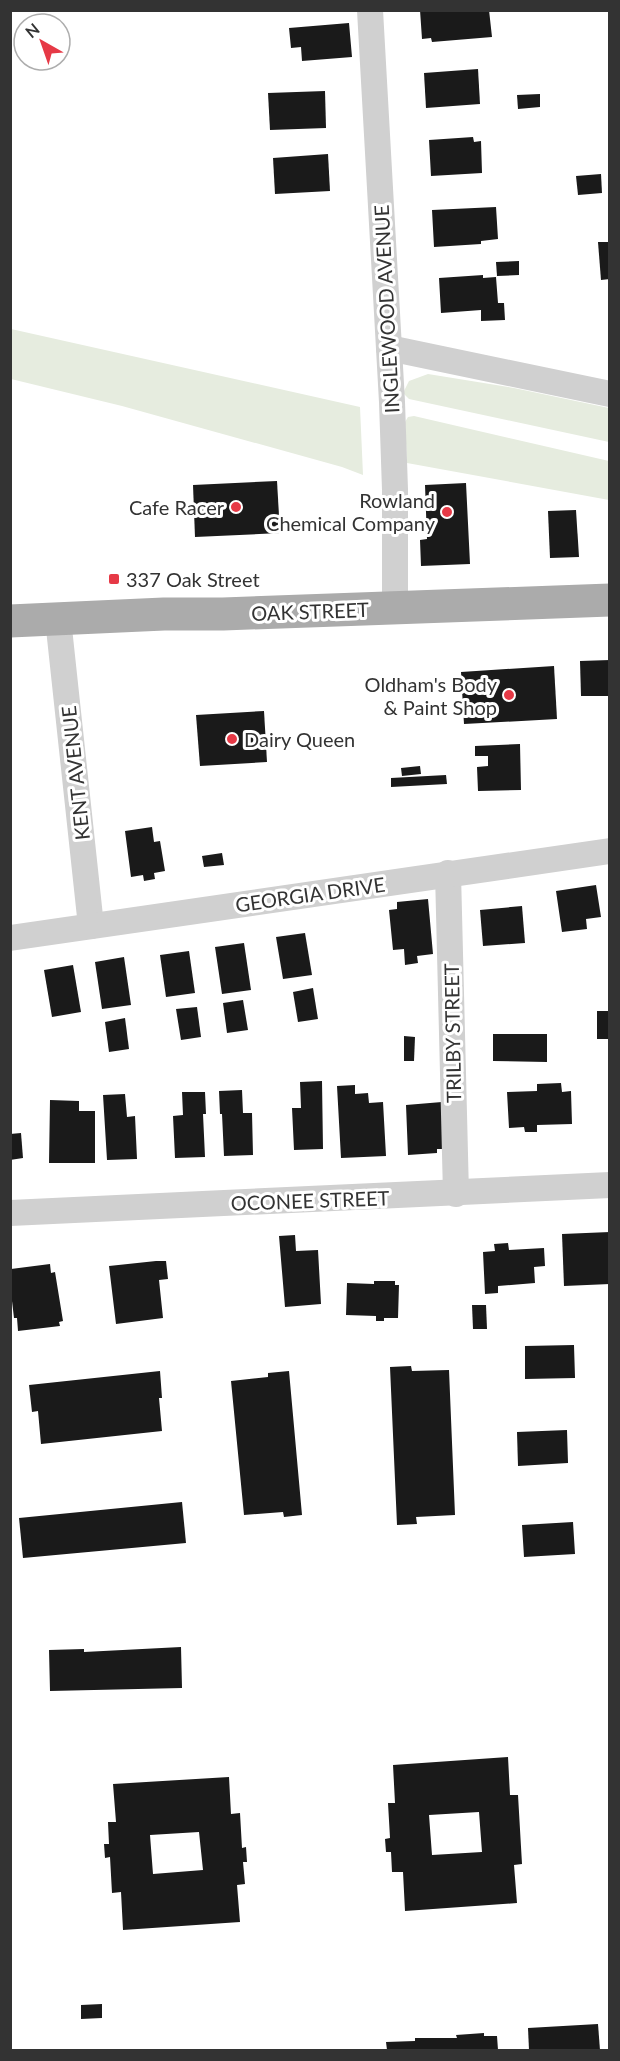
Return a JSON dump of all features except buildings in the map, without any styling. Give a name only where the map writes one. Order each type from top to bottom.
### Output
[{"type":"main road","name":"OAK STREET","points":[[10,621],[609,600]]},
{"type":"street","name":"INGLEWOOD AVENUE","points":[[370,10],[396,490],[395,608]]},
{"type":"street","points":[[389,348],[609,394]]},
{"type":"street","name":"KENT AVENUE","points":[[58,620],[91,926]]},
{"type":"street","name":"GEORGIA DRIVE","points":[[10,938],[609,850]]},
{"type":"street","name":"TRILBY STREET","points":[[448,873],[456,1194]]},
{"type":"street","name":"OCONEE STREET","points":[[10,1213],[456,1194],[609,1185]]},
{"type":"shaded area","points":[[11,329],[360,407],[363,475],[342,467],[122,406],[11,379]]},
{"type":"shaded area","points":[[428,374],[514,388],[609,408],[609,442],[409,399],[403,393],[409,381]]},
{"type":"shaded area","points":[[414,416],[609,461],[609,500],[407,463],[405,422],[408,417]]},
{"type":"place","name":"Cafe Racer","points":[[236,507]]},
{"type":"place","name":"Rowland Chemical Company","points":[[447,512]]},
{"type":"place","name":"337 Oak Street","points":[[114,579]]},
{"type":"place","name":"Oldham's Body & Paint Shop","points":[[509,695]]},
{"type":"place","name":"Dairy Queen","points":[[232,739]]}]
